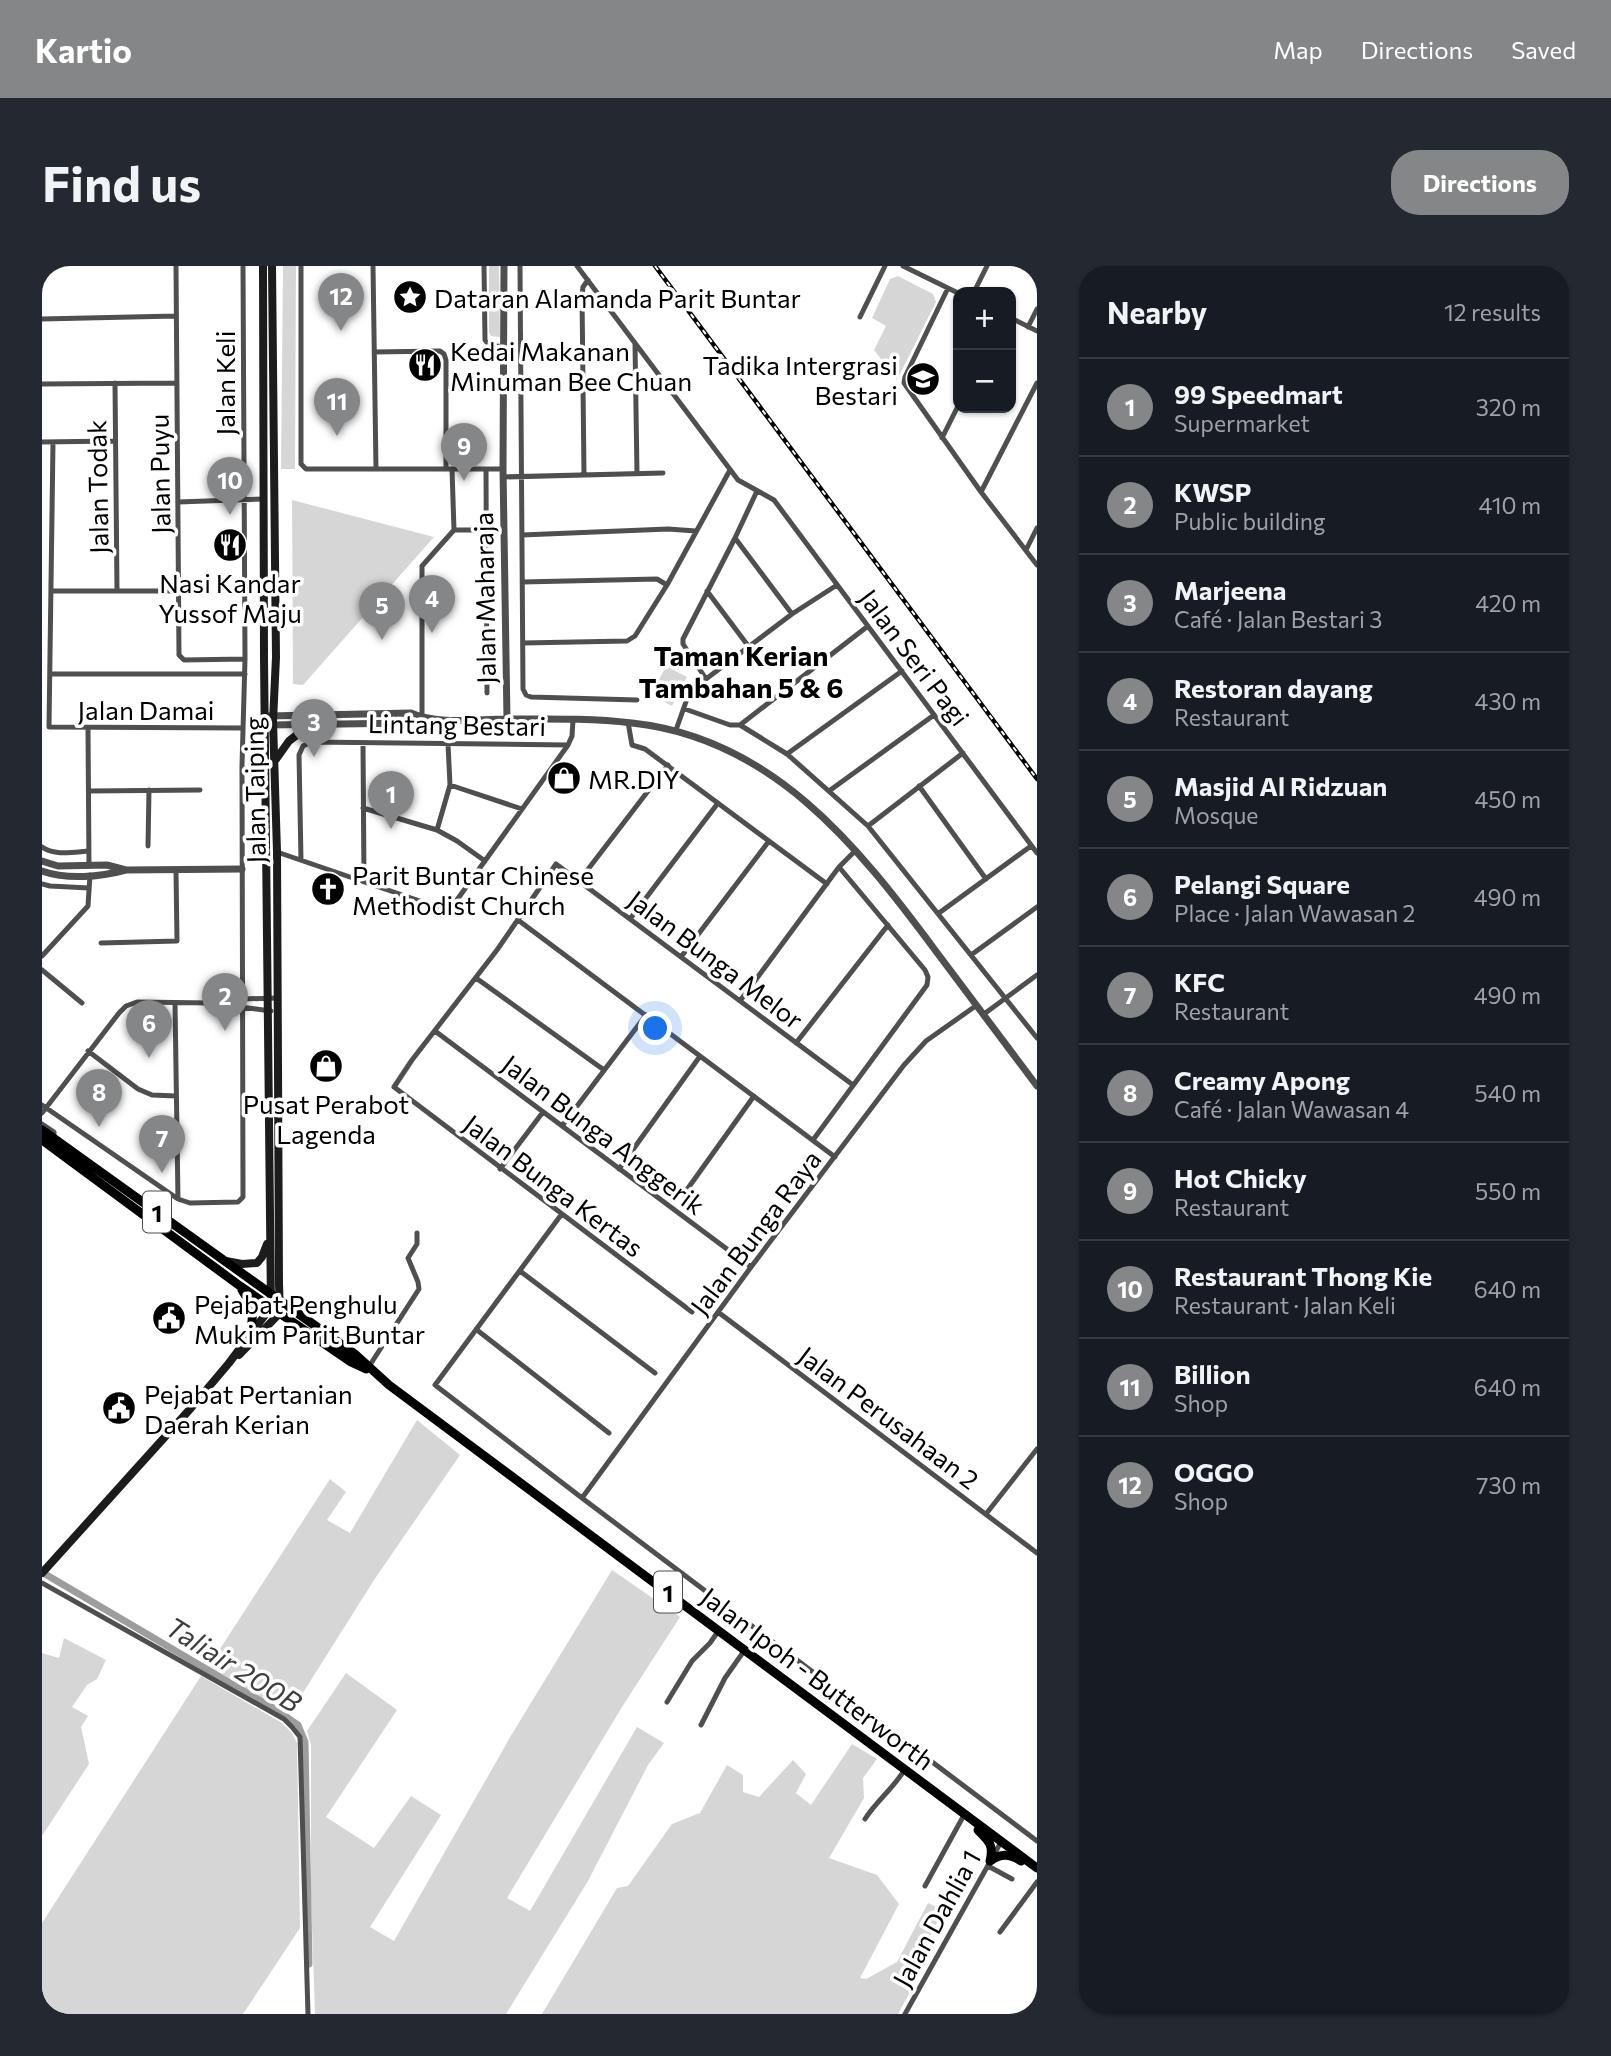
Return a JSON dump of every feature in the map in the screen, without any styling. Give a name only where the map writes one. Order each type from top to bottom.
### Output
[{"type":"highway","name":"Jalan Ipoh - Butterworth","points":[[42,1130],[356,1355],[370,1369],[1037,1870]]},
{"type":"highway","name":"Jalan Ipoh - Butterworth","points":[[42,1140],[240,1286],[351,1362],[370,1369]]},
{"type":"highway","points":[[240,1286],[253,1308],[251,1334]]},
{"type":"highway","points":[[964,1815],[990,1844],[993,1851],[989,1863]]},
{"type":"highway","points":[[989,1863],[996,1857],[1008,1855],[1037,1870]]},
{"type":"main road","name":"Jalan Taiping","points":[[263,266],[269,720],[267,1010],[271,1307]]},
{"type":"main road","name":"Jalan Taiping","points":[[272,266],[276,657],[269,720],[274,762],[276,852],[281,1314]]},
{"type":"main road","points":[[274,762],[289,741],[311,724]]},
{"type":"main road","points":[[226,1261],[242,1265],[257,1263],[270,1236]]},
{"type":"main road","points":[[42,1573],[191,1408],[271,1307]]},
{"type":"main road","points":[[229,1363],[281,1314]]},
{"type":"street","name":"Jalan Puyu","points":[[176,266],[178,591],[181,659],[245,659]]},
{"type":"street","name":"Jalan Keli","points":[[178,1199],[190,1203],[238,1202],[244,1191],[243,266]]},
{"type":"street","points":[[301,266],[301,464],[306,470],[486,470],[522,476],[663,473]]},
{"type":"street","points":[[373,266],[376,470]]},
{"type":"street","points":[[484,266],[485,340],[489,345],[504,347]]},
{"type":"street","name":"Jalan Maharaja","points":[[504,266],[503,473],[507,719]]},
{"type":"street","points":[[520,266],[523,689],[526,695],[531,697],[637,700]]},
{"type":"street","name":"Jalan Seri Pagi","points":[[577,266],[738,480],[774,500],[1037,853]]},
{"type":"street","points":[[860,317],[885,266]]},
{"type":"street","points":[[976,287],[987,266]]},
{"type":"street","points":[[906,267],[953,290]]},
{"type":"street","points":[[584,475],[582,295],[583,287],[589,281]]},
{"type":"street","points":[[948,288],[905,377],[905,386],[1037,565]]},
{"type":"street","points":[[1028,327],[1037,309]]},
{"type":"street","points":[[42,319],[176,317]]},
{"type":"street","points":[[1016,321],[1037,331]]},
{"type":"street","points":[[635,344],[637,474]]},
{"type":"street","points":[[374,352],[440,351],[446,360],[449,470],[454,530],[422,566],[422,718]]},
{"type":"street","name":"Jalan Todak","points":[[115,383],[117,591]]},
{"type":"street","points":[[42,384],[177,383]]},
{"type":"street","points":[[981,492],[1037,383]]},
{"type":"street","points":[[942,438],[955,413]]},
{"type":"street","points":[[42,442],[116,441]]},
{"type":"street","points":[[53,442],[50,674],[245,674]]},
{"type":"street","points":[[486,470],[487,693]]},
{"type":"street","points":[[523,643],[632,639],[667,584],[730,470]]},
{"type":"street","points":[[706,679],[683,644],[683,639],[757,491]]},
{"type":"street","points":[[178,502],[264,499]]},
{"type":"street","points":[[1026,550],[1037,528]]},
{"type":"street","points":[[522,536],[668,529],[696,531]]},
{"type":"street","points":[[454,530],[485,530]]},
{"type":"street","points":[[735,538],[792,614]]},
{"type":"street","points":[[42,567],[52,567]]},
{"type":"street","points":[[522,582],[657,579],[667,584]]},
{"type":"street","points":[[676,730],[688,696],[706,679],[792,614],[837,585]]},
{"type":"street","points":[[52,591],[178,591]]},
{"type":"street","points":[[708,591],[749,647]]},
{"type":"street","points":[[740,725],[868,626]]},
{"type":"street","points":[[787,754],[902,671]]},
{"type":"street","name":"Jalan Damai","points":[[50,674],[49,727],[243,729]]},
{"type":"street","points":[[685,709],[730,725],[740,725],[787,754],[868,826],[1037,1038]]},
{"type":"street","points":[[269,720],[411,713],[422,718],[628,722],[676,730],[716,744],[777,778],[832,824],[913,920],[1037,1086]]},
{"type":"street","points":[[829,790],[934,715]]},
{"type":"street","points":[[269,720],[311,724],[411,723],[422,718]]},
{"type":"street","points":[[276,852],[449,911],[568,745],[572,736],[573,720]]},
{"type":"street","points":[[628,722],[632,745],[645,749],[668,765],[827,884]]},
{"type":"street","points":[[88,728],[89,866]]},
{"type":"street","name":"Lintang Bestari","points":[[301,860],[299,755],[303,746],[311,742],[568,745]]},
{"type":"street","points":[[363,743],[364,882]]},
{"type":"street","points":[[437,830],[450,785],[448,744]]},
{"type":"street","points":[[868,826],[963,753]]},
{"type":"street","points":[[579,881],[668,765]]},
{"type":"street","points":[[450,785],[522,809]]},
{"type":"street","points":[[919,786],[986,878]]},
{"type":"street","points":[[148,846],[149,790]]},
{"type":"street","points":[[89,791],[200,790]]},
{"type":"street","points":[[630,919],[718,803]]},
{"type":"street","points":[[363,808],[437,830],[485,861]]},
{"type":"street","points":[[681,957],[769,841]]},
{"type":"street","points":[[939,913],[1031,846]]},
{"type":"street","points":[[42,847],[57,853],[89,851]]},
{"type":"street","points":[[740,1001],[839,867],[856,850]]},
{"type":"street","points":[[42,861],[58,866],[107,865],[127,870],[242,869]]},
{"type":"street","name":"Jalan Bunga Melor","points":[[518,920],[556,864],[853,1085]]},
{"type":"street","points":[[813,1140],[927,985],[928,977],[839,867]]},
{"type":"street","points":[[42,871],[55,875],[108,875],[127,870]]},
{"type":"street","points":[[101,943],[177,941],[176,871]]},
{"type":"street","points":[[42,956],[88,906],[90,875]]},
{"type":"street","points":[[42,884],[89,888]]},
{"type":"street","points":[[971,955],[1037,906]]},
{"type":"street","points":[[435,1031],[518,920],[835,1157]]},
{"type":"street","points":[[796,1043],[888,925]]},
{"type":"street","points":[[42,970],[82,1003]]},
{"type":"street","points":[[984,1014],[1037,975]]},
{"type":"street","points":[[476,978],[604,1070]]},
{"type":"street","points":[[178,1199],[43,1109],[126,1006],[138,1002],[211,1003],[277,998]]},
{"type":"street","points":[[175,1003],[178,1199]]},
{"type":"street","points":[[211,1003],[243,1009],[277,1011]]},
{"type":"street","name":"Jalan Bunga Raya","points":[[582,1498],[751,1267],[911,1057],[926,1041],[977,1005]]},
{"type":"street","points":[[562,1126],[646,1015]]},
{"type":"street","name":"Jalan Bunga Kertas","points":[[435,1031],[394,1087],[692,1312]]},
{"type":"street","name":"Jalan Bunga Anggerik","points":[[435,1031],[751,1267]]},
{"type":"street","points":[[88,1051],[138,1089],[152,1095],[176,1096]]},
{"type":"street","points":[[620,1169],[698,1059]]},
{"type":"street","points":[[686,1191],[754,1096]]},
{"type":"street","points":[[500,1169],[543,1112]]},
{"type":"street","points":[[42,1124],[54,1132],[54,1139]]},
{"type":"street","points":[[561,1215],[435,1385],[1037,1842]]},
{"type":"street","points":[[370,1369],[419,1289],[408,1258],[417,1244],[417,1233]]},
{"type":"street","points":[[520,1271],[654,1373]]},
{"type":"street","name":"Jalan Perusahaan 2","points":[[718,1312],[1037,1553]]},
{"type":"street","points":[[477,1330],[609,1433]]},
{"type":"street","points":[[986,1514],[1037,1449]]},
{"type":"street","points":[[42,1583],[284,1719],[300,1737],[308,2014]]},
{"type":"street","points":[[667,1702],[692,1661],[719,1630]]},
{"type":"street","points":[[701,1725],[725,1678],[744,1651]]},
{"type":"street","points":[[865,1819],[876,1802],[897,1783],[905,1769]]},
{"type":"street","points":[[925,1886],[964,1815]]},
{"type":"street","name":"Jalan Dahlia 1","points":[[905,2014],[1001,1842]]},
{"type":"street","points":[[989,1863],[1012,1879]]},
{"type":"street","points":[[1000,1932],[1037,1882]]},
{"type":"shaded area","points":[[283,266],[296,266],[295,469],[281,469]]},
{"type":"shaded area","points":[[489,266],[499,266],[500,337],[491,336],[489,332]]},
{"type":"shaded area","points":[[898,276],[933,294],[936,302],[897,380],[874,350],[886,326],[872,318],[890,279]]},
{"type":"shaded area","points":[[292,500],[434,537],[303,685],[293,684]]},
{"type":"shaded area","points":[[666,666],[687,677],[672,706],[651,695]]},
{"type":"shaded area","points":[[417,1420],[460,1455],[374,1580],[289,1715],[209,1666],[330,1479],[346,1492],[327,1520],[350,1533]]},
{"type":"shaded area","points":[[612,1570],[680,1617],[622,1707],[507,1898],[530,1911],[637,1727],[664,1743],[648,1765],[588,1881],[506,2014],[315,2014],[311,1895],[311,1745],[307,1731],[346,1673],[397,1710],[326,1817],[374,1848],[411,1796],[441,1815],[370,1927],[394,1941],[512,1734]]},
{"type":"shaded area","points":[[64,1638],[106,1660],[97,1679],[87,1685],[72,1707],[88,1716],[81,1727],[89,1764],[42,1836],[42,1653],[59,1658]]},
{"type":"shaded area","points":[[201,1676],[282,1723],[297,1743],[300,1928],[243,2014],[42,2014],[42,1923]]},
{"type":"shaded area","points":[[852,1744],[877,1759],[863,1778],[864,1798],[829,1858],[877,1875],[899,1904],[860,1978],[866,1979],[897,1962],[928,1903],[943,1910],[925,1947],[932,1952],[898,2014],[542,2014],[617,1888],[628,1886],[672,1824],[700,1813],[727,1765],[743,1775],[743,1792],[759,1797],[793,1760],[806,1774],[796,1793],[811,1805]]},
{"type":"waterway","name":"Taliair 200B","points":[[45,1574],[298,1725],[305,1742],[309,1964]]},
{"type":"railway","points":[[655,266],[1037,779]]},
{"type":"place","name":"Dataran Alamanda Parit Buntar","points":[[410,297]]},
{"type":"place","name":"OGGO","points":[[341,331]]},
{"type":"place","name":"Kedai Makanan Minuman Bee Chuan","points":[[425,365]]},
{"type":"place","name":"Tadika Intergrasi Bestari","points":[[923,379]]},
{"type":"place","name":"Billion","points":[[337,436]]},
{"type":"place","name":"Hot Chicky","points":[[464,481]]},
{"type":"place","name":"Restaurant Thong Kie","points":[[230,515]]},
{"type":"place","name":"Nasi Kandar Yussof Maju","points":[[230,545]]},
{"type":"place","name":"Restoran dayang","points":[[432,633]]},
{"type":"place","name":"Masjid Al Ridzuan","points":[[382,640]]},
{"type":"place","name":"Marjeena","points":[[314,757]]},
{"type":"place","name":"MR.DIY","points":[[564,778]]},
{"type":"place","name":"99 Speedmart","points":[[391,829]]},
{"type":"place","name":"Parit Buntar Chinese Methodist Church","points":[[328,889]]},
{"type":"place","name":"KWSP","points":[[225,1031]]},
{"type":"place","name":"Pelangi Square","points":[[149,1058]]},
{"type":"place","name":"Pusat Perabot Lagenda","points":[[326,1066]]},
{"type":"place","name":"Creamy Apong","points":[[99,1127]]},
{"type":"place","name":"KFC","points":[[162,1173]]},
{"type":"place","name":"Pejabat Penghulu Mukim Parit Buntar","points":[[169,1318]]},
{"type":"place","name":"Pejabat Pertanian Daerah Kerian","points":[[119,1408]]},
{"type":"district","name":"Taman Kerian Tambahan 5 & 6","points":[[741,671]]}]
